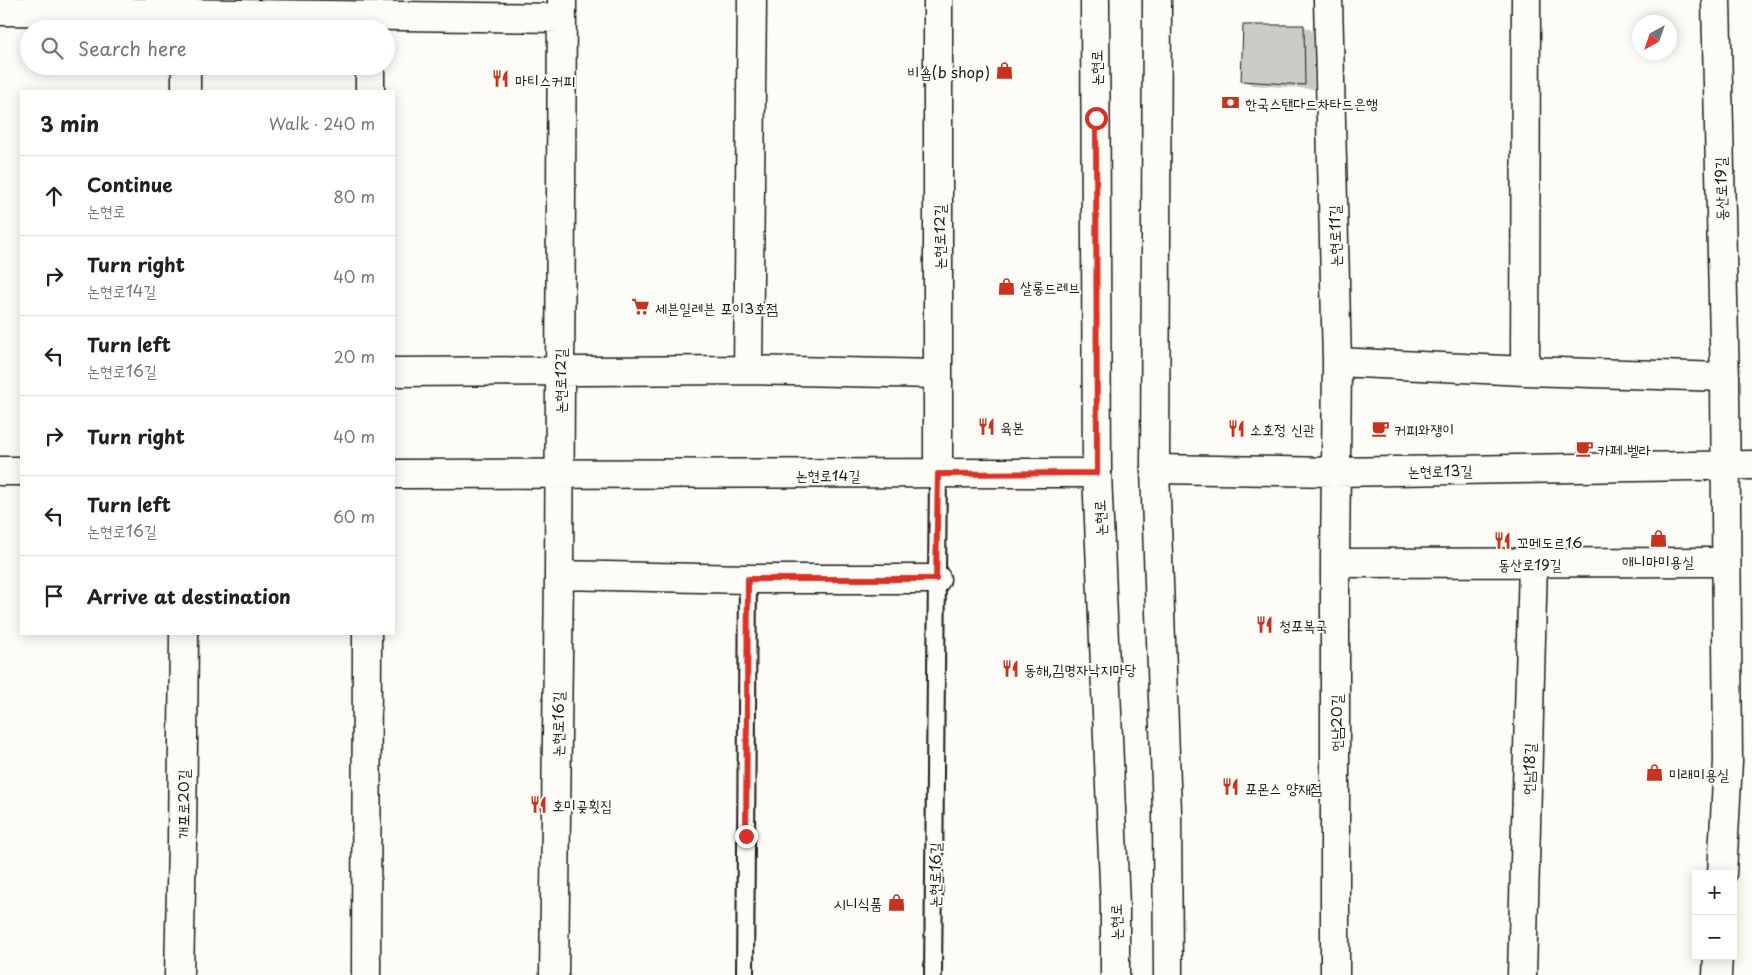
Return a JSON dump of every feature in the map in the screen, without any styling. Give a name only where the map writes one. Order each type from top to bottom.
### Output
[{"type":"street","points":[[748,370],[752,0]]},
{"type":"street","name":"논현로12길","points":[[938,0],[938,474]]},
{"type":"street","name":"논현로","points":[[1095,0],[1097,473],[1115,906],[1116,975]]},
{"type":"street","points":[[1157,0],[1155,469],[1168,812],[1168,975]]},
{"type":"street","name":"논현로11길","points":[[1328,0],[1337,362],[1336,472]]},
{"type":"street","points":[[1524,371],[1526,0]]},
{"type":"street","name":"동산로19길","points":[[1716,0],[1725,377],[1739,464],[1726,562],[1728,761],[1722,870]]},
{"type":"street","name":"논현로12길","points":[[395,20],[562,9],[559,474]]},
{"type":"street","name":"논현로12길","points":[[0,10],[187,14],[324,20]]},
{"type":"street","points":[[186,75],[186,90]]},
{"type":"street","points":[[370,75],[370,90]]},
{"type":"street","points":[[1337,362],[1524,371],[1725,377]]},
{"type":"street","points":[[395,372],[748,370],[938,374]]},
{"type":"street","name":"논현로13길","points":[[1155,469],[1336,472],[1739,464]]},
{"type":"street","points":[[0,471],[20,471]]},
{"type":"street","name":"언남20길","points":[[1335,975],[1336,472]]},
{"type":"street","name":"논현로14길","points":[[395,474],[1097,473]]},
{"type":"street","name":"논현로16길","points":[[554,975],[559,474]]},
{"type":"street","name":"동산로19길","points":[[1335,563],[1726,562]]},
{"type":"street","name":"언남18길","points":[[1522,975],[1533,563]]},
{"type":"street","points":[[559,575],[748,579],[936,579]]},
{"type":"street","name":"개포로20길","points":[[179,975],[184,635]]},
{"type":"street","points":[[366,975],[367,635]]},
{"type":"street","points":[[1717,975],[1718,960]]},
{"type":"lane","name":"논현로16길","points":[[933,975],[938,474]]},
{"type":"lane","points":[[745,975],[748,579]]},
{"type":"building","points":[[1243,25],[1304,25],[1305,85],[1241,81]]},
{"type":"place","name":"비숍(b shop)","points":[[1004,71]]},
{"type":"place","name":"마티스커피","points":[[501,79]]},
{"type":"place","name":"한국스탠다드차타드은행","points":[[1231,102]]},
{"type":"place","name":"살롱드레브","points":[[1006,286]]},
{"type":"place","name":"세븐일레븐 포이3호점","points":[[641,307]]},
{"type":"place","name":"육본","points":[[986,426]]},
{"type":"place","name":"소호정 신관","points":[[1236,428]]},
{"type":"place","name":"커피와쟁이","points":[[1380,428]]},
{"type":"place","name":"카페 벨라","points":[[1584,449]]},
{"type":"place","name":"애니마미용실","points":[[1658,539]]},
{"type":"place","name":"꼬메도르16","points":[[1503,541]]},
{"type":"place","name":"청포복국","points":[[1265,624]]},
{"type":"place","name":"동해,김명자낙지마당","points":[[1010,668]]},
{"type":"place","name":"미래미용실","points":[[1655,773]]},
{"type":"place","name":"포몬스 양재점","points":[[1231,787]]},
{"type":"place","name":"호미곶횟집","points":[[538,804]]},
{"type":"place","name":"시니식품","points":[[896,902]]},
{"type":"route","points":[[746,836],[748,579],[936,579],[938,474],[1097,473],[1096,118]]}]
